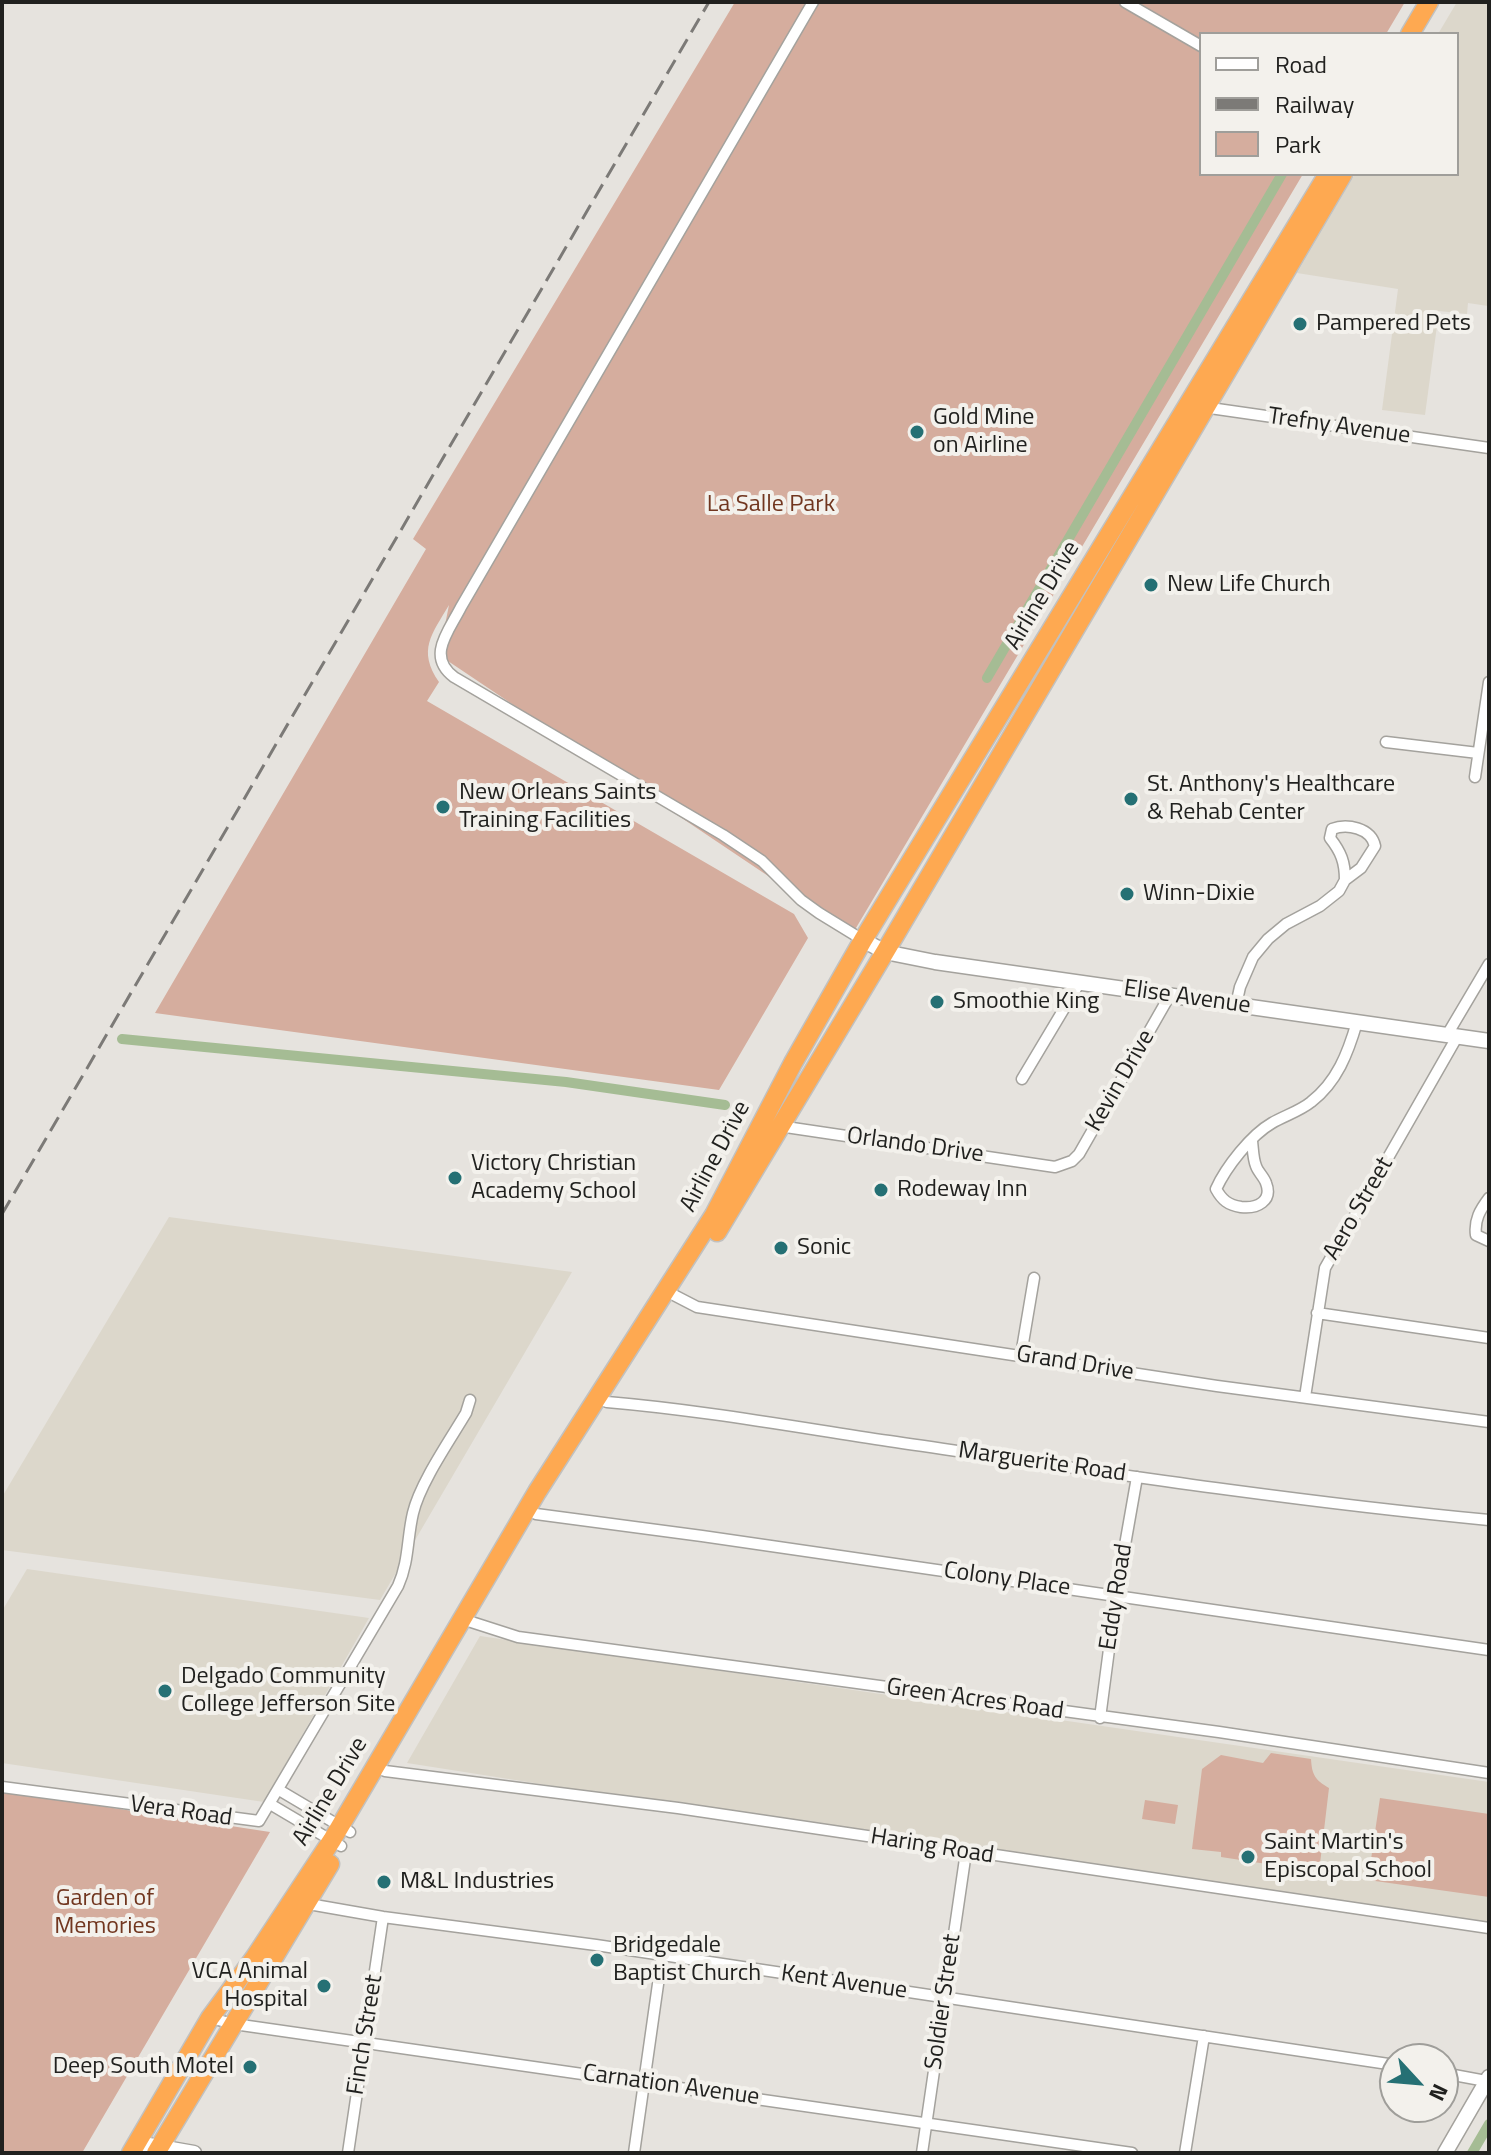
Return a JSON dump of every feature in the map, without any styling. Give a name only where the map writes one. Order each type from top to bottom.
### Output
[{"type":"highway","points":[[1411,32],[1429,2]]},
{"type":"highway","points":[[1425,32],[1442,2]]},
{"type":"highway","name":"Airline Drive","points":[[157,2150],[234,2024],[300,1902],[532,1512],[670,1293],[781,1126],[885,952],[1017,727],[1327,176]]},
{"type":"highway","name":"Airline Drive","points":[[670,1293],[863,940],[1000,715],[1342,176]]},
{"type":"highway","points":[[1000,715],[1017,727]]},
{"type":"highway","name":"Airline Drive","points":[[134,2148],[210,2018],[300,1902]]},
{"type":"street","points":[[813,2],[461,607],[439,655],[445,670],[454,677],[723,835],[762,861],[801,900],[863,940]]},
{"type":"street","points":[[1125,2],[1199,45]]},
{"type":"street","name":"Trefny Avenue","points":[[1198,405],[1489,448]]},
{"type":"street","points":[[1475,777],[1489,682]]},
{"type":"street","points":[[1386,742],[1478,753]]},
{"type":"street","points":[[1236,1005],[1253,957],[1268,939],[1339,891],[1345,880],[1361,868],[1375,846],[1373,837],[1367,832],[1341,825],[1332,829],[1330,838],[1341,852],[1345,880]]},
{"type":"street","name":"Elise Avenue","points":[[863,940],[885,952],[935,962],[1489,1041]]},
{"type":"street","name":"Aero Street","points":[[1305,1397],[1325,1268],[1489,964]]},
{"type":"street","points":[[1022,1079],[1080,982]]},
{"type":"street","name":"Kevin Drive","points":[[1068,1163],[1079,1154],[1170,995]]},
{"type":"street","points":[[1252,1141],[1256,1166],[1267,1185],[1267,1195],[1264,1202],[1255,1207],[1230,1204],[1222,1199],[1216,1189],[1223,1173],[1252,1141],[1268,1125],[1310,1103],[1331,1082],[1343,1063],[1357,1022]]},
{"type":"street","name":"Orlando Drive","points":[[762,1122],[1055,1167],[1068,1163]]},
{"type":"street","points":[[1489,1198],[1481,1207],[1475,1224],[1476,1235],[1489,1241]]},
{"type":"street","points":[[1021,1355],[1034,1278]]},
{"type":"street","name":"Grand Drive","points":[[670,1293],[697,1307],[1217,1386],[1489,1422]]},
{"type":"street","points":[[1317,1313],[1489,1338]]},
{"type":"street","points":[[341,1836],[270,1804],[398,1586],[407,1563],[413,1512],[470,1400]]},
{"type":"street","name":"Marguerite Road","points":[[602,1400],[680,1408],[1356,1507],[1489,1520]]},
{"type":"street","name":"Eddy Road","points":[[1100,1718],[1116,1596],[1137,1477]]},
{"type":"street","name":"Colony Place","points":[[532,1512],[1489,1650]]},
{"type":"street","name":"Green Acres Road","points":[[468,1621],[518,1637],[1219,1732],[1489,1773]]},
{"type":"street","name":"Haring Road","points":[[380,1769],[678,1808],[1489,1928]]},
{"type":"street","name":"Vera Road","points":[[2,1787],[249,1821],[259,1821],[270,1804]]},
{"type":"street","points":[[279,1790],[341,1836]]},
{"type":"street","name":"Soldier Street","points":[[922,2153],[966,1852]]},
{"type":"street","name":"Kent Avenue","points":[[300,1902],[383,1917],[1379,2063]]},
{"type":"street","name":"Finch Street","points":[[348,2153],[383,1917]]},
{"type":"street","points":[[634,2153],[662,1956]]},
{"type":"street","name":"Carnation Avenue","points":[[210,2018],[234,2024],[1132,2153]]},
{"type":"street","points":[[1185,2153],[1204,2036]]},
{"type":"street","points":[[1445,2153],[1488,2079],[1459,2075]]},
{"type":"street","points":[[134,2148],[194,2153]]},
{"type":"shaded area","points":[[1457,2],[1489,2],[1489,300],[1488,306],[1468,303],[1467,314],[1439,311],[1425,415],[1382,410],[1398,289],[1297,273],[1354,176],[1459,176],[1459,32],[1439,32]]},
{"type":"shaded area","points":[[169,1217],[572,1272],[380,1600],[2,1550],[2,1497]]},
{"type":"shaded area","name":"Delgado Community College Jefferson Site","points":[[27,1569],[369,1618],[264,1802],[2,1763],[2,1611]]},
{"type":"shaded area","name":"Saint Martin's Episcopal School","points":[[480,1636],[1489,1782],[1489,1933],[407,1763]]},
{"type":"green space","name":"La Salle Park","points":[[735,2],[1405,2],[1387,32],[1199,32],[1199,176],[1302,176],[853,933],[439,655],[449,605],[429,642],[429,661],[439,682],[427,701],[794,914],[808,938],[719,1090],[155,1013],[426,549],[413,539]]},
{"type":"green space","points":[[1271,1753],[1311,1759],[1315,1776],[1329,1788],[1319,1872],[1221,1857],[1221,1852],[1192,1849],[1202,1769],[1221,1755],[1263,1763]]},
{"type":"green space","name":"Garden of Memories","points":[[2,1791],[270,1832],[82,2153],[2,2153]]},
{"type":"green space","points":[[1380,1798],[1489,1814],[1489,1897],[1368,1880]]},
{"type":"green space","points":[[1145,1800],[1178,1805],[1175,1824],[1142,1819]]},
{"type":"waterway","points":[[987,678],[1281,176]]},
{"type":"waterway","points":[[122,1039],[566,1082],[725,1105]]},
{"type":"waterway","points":[[1472,2153],[1489,2124]]},
{"type":"railway","points":[[2,1214],[709,2]]},
{"type":"place","name":"Pampered Pets","points":[[1300,324]]},
{"type":"place","name":"Gold Mine on Airline","points":[[917,432]]},
{"type":"place","name":"New Life Church","points":[[1151,585]]},
{"type":"place","name":"St. Anthony's Healthcare & Rehab Center","points":[[1131,799]]},
{"type":"place","name":"New Orleans Saints Training Facilities","points":[[443,807]]},
{"type":"place","name":"Winn-Dixie","points":[[1127,894]]},
{"type":"place","name":"Smoothie King","points":[[937,1002]]},
{"type":"place","name":"Victory Christian Academy School","points":[[455,1178]]},
{"type":"place","name":"Rodeway Inn","points":[[881,1190]]},
{"type":"place","name":"Sonic","points":[[781,1248]]},
{"type":"place","name":"Delgado Community College Jefferson Site","points":[[165,1691]]},
{"type":"place","name":"Saint Martin's Episcopal School","points":[[1248,1857]]},
{"type":"place","name":"M&L Industries","points":[[384,1882]]},
{"type":"place","name":"Bridgedale Baptist Church","points":[[597,1960]]},
{"type":"place","name":"VCA Animal Hospital","points":[[324,1986]]},
{"type":"place","name":"Deep South Motel","points":[[250,2067]]}]
